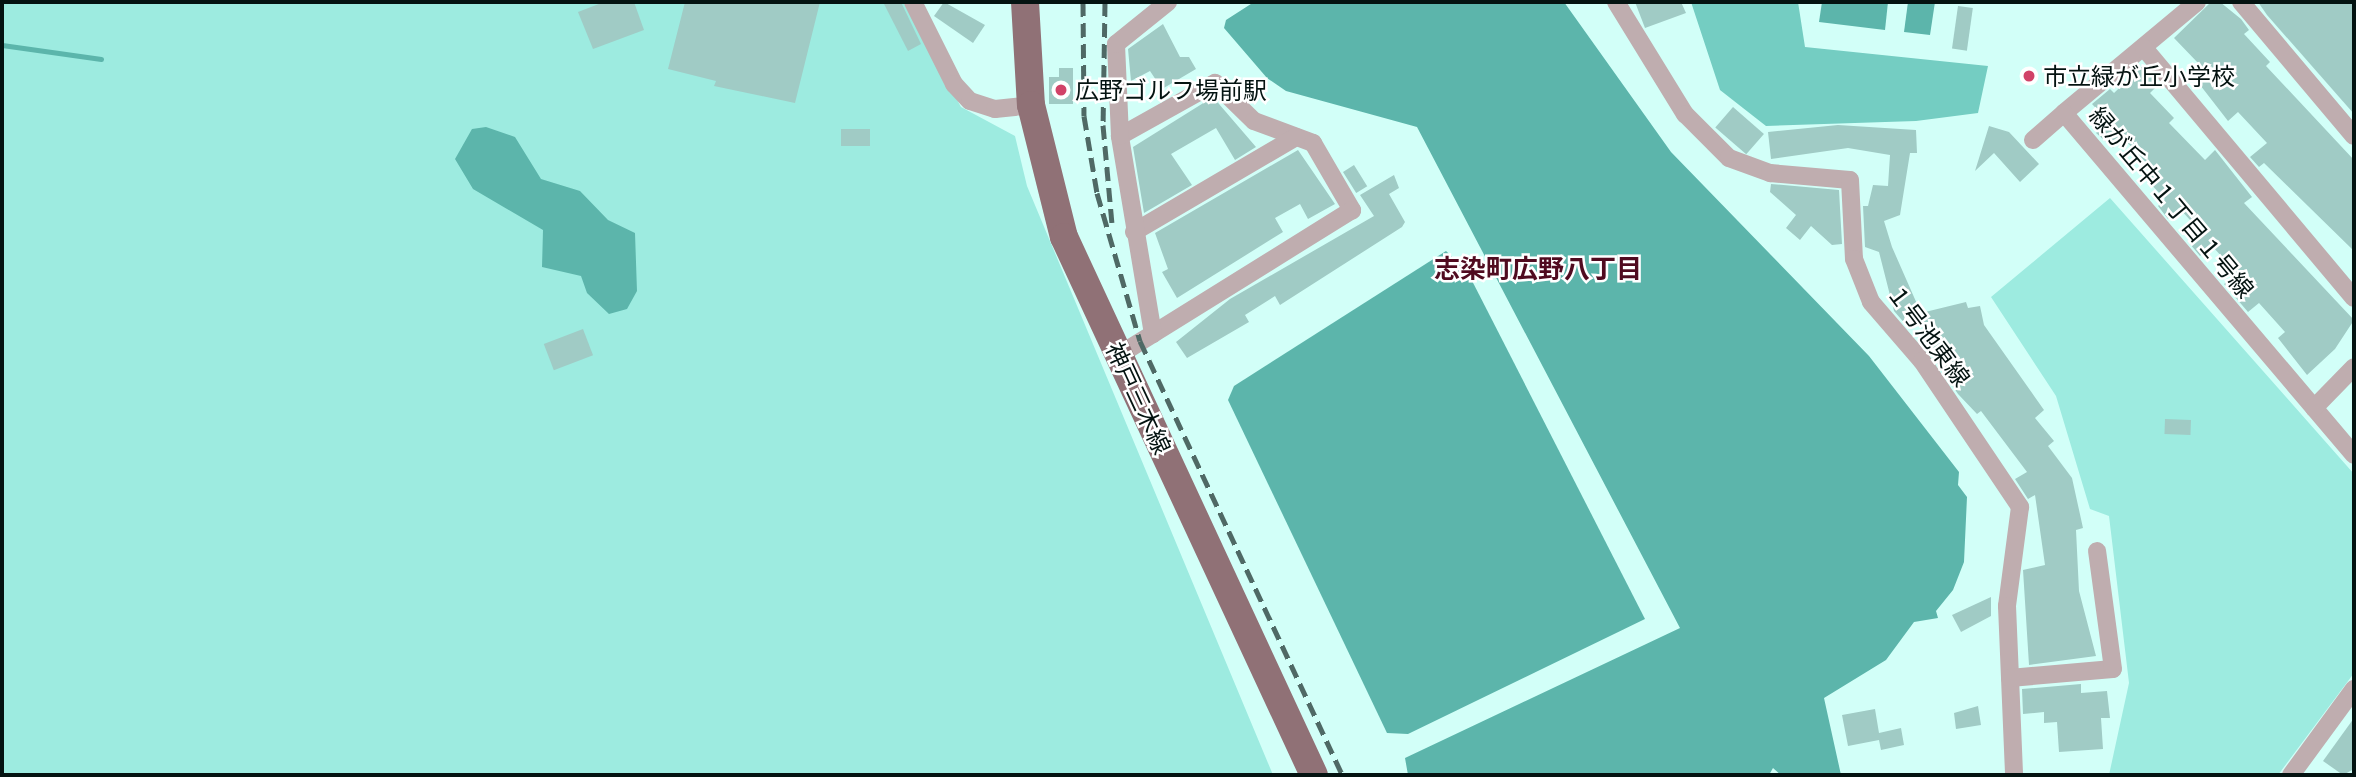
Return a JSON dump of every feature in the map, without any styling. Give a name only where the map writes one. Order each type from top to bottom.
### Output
[{"type":"main road","name":"神戸三木線","points":[[1025,2],[1031,105],[1064,237],[1314,775]]},
{"type":"street","points":[[913,2],[954,84],[970,101],[995,109],[1031,105]]},
{"type":"street","points":[[1153,334],[1133,232],[1121,136],[1116,44],[1150,8],[1168,2]]},
{"type":"street","name":"１号池東線","points":[[1616,2],[1685,114],[1729,158],[1770,173],[1850,180],[1854,258],[1871,302],[1922,361],[2020,507],[2007,606],[2014,775]]},
{"type":"street","name":"緑が丘中１丁目１号線","points":[[2197,2],[2064,113],[2354,455]]},
{"type":"street","points":[[2241,2],[2354,136]]},
{"type":"street","points":[[2144,48],[2354,298]]},
{"type":"street","points":[[1119,355],[1352,210],[1313,143],[1254,121],[1215,83],[1121,136]]},
{"type":"street","points":[[2033,140],[2064,113]]},
{"type":"street","points":[[1133,232],[1296,136]]},
{"type":"street","points":[[2314,408],[2354,367]]},
{"type":"street","points":[[2010,678],[2113,668],[2097,551]]},
{"type":"street","points":[[2291,775],[2354,689]]},
{"type":"green space","points":[[2,2],[903,2],[961,107],[1015,136],[1027,186],[1273,775],[2,775]]},
{"type":"green space","points":[[2110,198],[2354,474],[2354,673],[2278,775],[2109,775],[2129,683],[2109,516],[2090,509],[2056,396],[1991,297]]},
{"type":"shaded area","points":[[1254,2],[1564,2],[1671,152],[1869,356],[1959,472],[1958,485],[1967,497],[1964,562],[1953,590],[1936,611],[1938,618],[1914,622],[1886,660],[1824,698],[1841,775],[1781,775],[1773,768],[1769,775],[1408,775],[1405,758],[1680,628],[1417,127],[1286,91],[1267,78],[1224,28],[1226,20]]},
{"type":"shaded area","points":[[1691,2],[1798,2],[1805,47],[1988,66],[1978,113],[1916,121],[1766,126],[1720,90]]},
{"type":"shaded area","points":[[1822,2],[1888,2],[1885,30],[1819,22]]},
{"type":"shaded area","points":[[1908,2],[1935,2],[1930,35],[1904,32]]},
{"type":"shaded area","points":[[486,127],[515,137],[541,179],[580,191],[608,220],[635,233],[637,291],[627,309],[609,314],[587,293],[581,276],[542,267],[543,230],[473,189],[455,159],[472,129]]},
{"type":"shaded area","points":[[1446,251],[1467,271],[1645,619],[1408,734],[1387,733],[1228,400],[1234,386]]},
{"type":"building","points":[[604,2],[634,2],[644,30],[593,49],[578,12]]},
{"type":"building","points":[[685,2],[820,2],[795,103],[714,86],[716,81],[668,69]]},
{"type":"building","points":[[883,2],[901,2],[921,44],[908,51]]},
{"type":"building","points":[[944,2],[985,25],[973,43],[934,16]]},
{"type":"building","points":[[1635,2],[1681,2],[1686,13],[1645,28]]},
{"type":"building","points":[[2211,2],[2220,2],[2241,19],[2249,30],[2244,34],[2270,62],[2266,66],[2354,160],[2354,251],[2264,163],[2259,167],[2250,157],[2267,143],[2238,112],[2228,121],[2190,72],[2199,64],[2174,38]]},
{"type":"building","points":[[2258,2],[2354,2],[2354,114],[2267,15]]},
{"type":"building","points":[[1958,6],[1973,8],[1967,51],[1952,49]]},
{"type":"building","points":[[1163,24],[1180,57],[1189,57],[1196,69],[1162,89],[1150,71],[1131,81],[1128,49]]},
{"type":"building","points":[[2143,65],[2159,84],[2150,93],[2174,118],[2169,123],[2205,160],[2215,150],[2252,197],[2244,203],[2354,320],[2335,349],[2307,375],[2278,338],[2285,332],[2259,303],[2248,312],[2224,284],[2238,274],[2212,246],[2200,256],[2190,244],[2202,233],[2179,208],[2168,219],[2158,206],[2165,199],[2146,179],[2154,171],[2124,139],[2113,148],[2096,133],[2109,122],[2092,104],[2110,89],[2114,93]]},
{"type":"building","name":"広野ゴルフ場前駅","points":[[1059,68],[1073,68],[1073,104],[1049,104],[1049,77],[1059,77]]},
{"type":"building","points":[[1213,97],[1256,147],[1235,160],[1216,128],[1171,154],[1192,185],[1144,213],[1133,147]]},
{"type":"building","points":[[1733,107],[1764,134],[1746,154],[1715,127]]},
{"type":"building","points":[[1838,125],[1916,130],[1917,153],[1910,153],[1900,215],[1884,221],[1892,247],[1921,313],[1966,302],[1968,308],[1980,306],[1984,325],[2044,410],[2035,418],[2054,441],[2048,446],[2072,478],[2083,528],[2076,530],[2079,591],[2096,656],[2029,665],[2023,570],[2045,565],[2035,495],[2028,499],[2015,479],[2027,472],[1981,411],[1977,414],[1958,394],[1931,354],[1935,351],[1923,320],[1907,326],[1894,311],[1879,252],[1865,247],[1863,206],[1868,206],[1873,185],[1888,186],[1890,155],[1848,148],[1771,159],[1768,132]]},
{"type":"building","points":[[1989,126],[2009,132],[2039,164],[2020,182],[1994,153],[1975,171]]},
{"type":"building","points":[[841,129],[870,129],[870,146],[841,146]]},
{"type":"building","points":[[1298,150],[1335,204],[1308,219],[1300,204],[1275,218],[1283,232],[1177,298],[1162,272],[1168,269],[1155,233]]},
{"type":"building","points":[[1354,165],[1367,186],[1356,193],[1343,172]]},
{"type":"building","points":[[1394,175],[1399,188],[1389,194],[1405,222],[1402,227],[1280,305],[1275,296],[1245,315],[1249,322],[1187,358],[1176,342],[1230,299],[1374,216],[1360,195]]},
{"type":"building","points":[[1771,184],[1839,190],[1842,244],[1832,245],[1811,226],[1800,240],[1786,228],[1796,215],[1770,192]]},
{"type":"building","points":[[583,329],[593,355],[554,370],[544,344]]},
{"type":"building","points":[[2165,419],[2191,420],[2190,435],[2164,434]]},
{"type":"building","points":[[1991,597],[1991,616],[1961,632],[1952,615]]},
{"type":"building","points":[[2081,684],[2081,693],[2107,691],[2110,718],[2101,718],[2103,749],[2059,752],[2057,722],[2044,723],[2044,712],[2023,714],[2022,689]]},
{"type":"building","points":[[1978,706],[1981,725],[1956,729],[1954,713]]},
{"type":"building","points":[[1875,709],[1879,733],[1901,728],[1904,745],[1881,750],[1879,740],[1848,746],[1842,715]]},
{"type":"building","points":[[2354,718],[2354,769],[2343,775],[2323,761]]},
{"type":"waterway","points":[[2,45],[101,59]]},
{"type":"railway","points":[[1083,2],[1084,116],[1097,193],[1140,341],[1342,775]]},
{"type":"railway","points":[[1105,2],[1103,125],[1112,223]]},
{"type":"place","name":"市立緑が丘小学校","points":[[2029,76]]},
{"type":"place","name":"広野ゴルフ場前駅","points":[[1061,90]]},
{"type":"district","name":"志染町広野八丁目","points":[[1538,269]]}]
